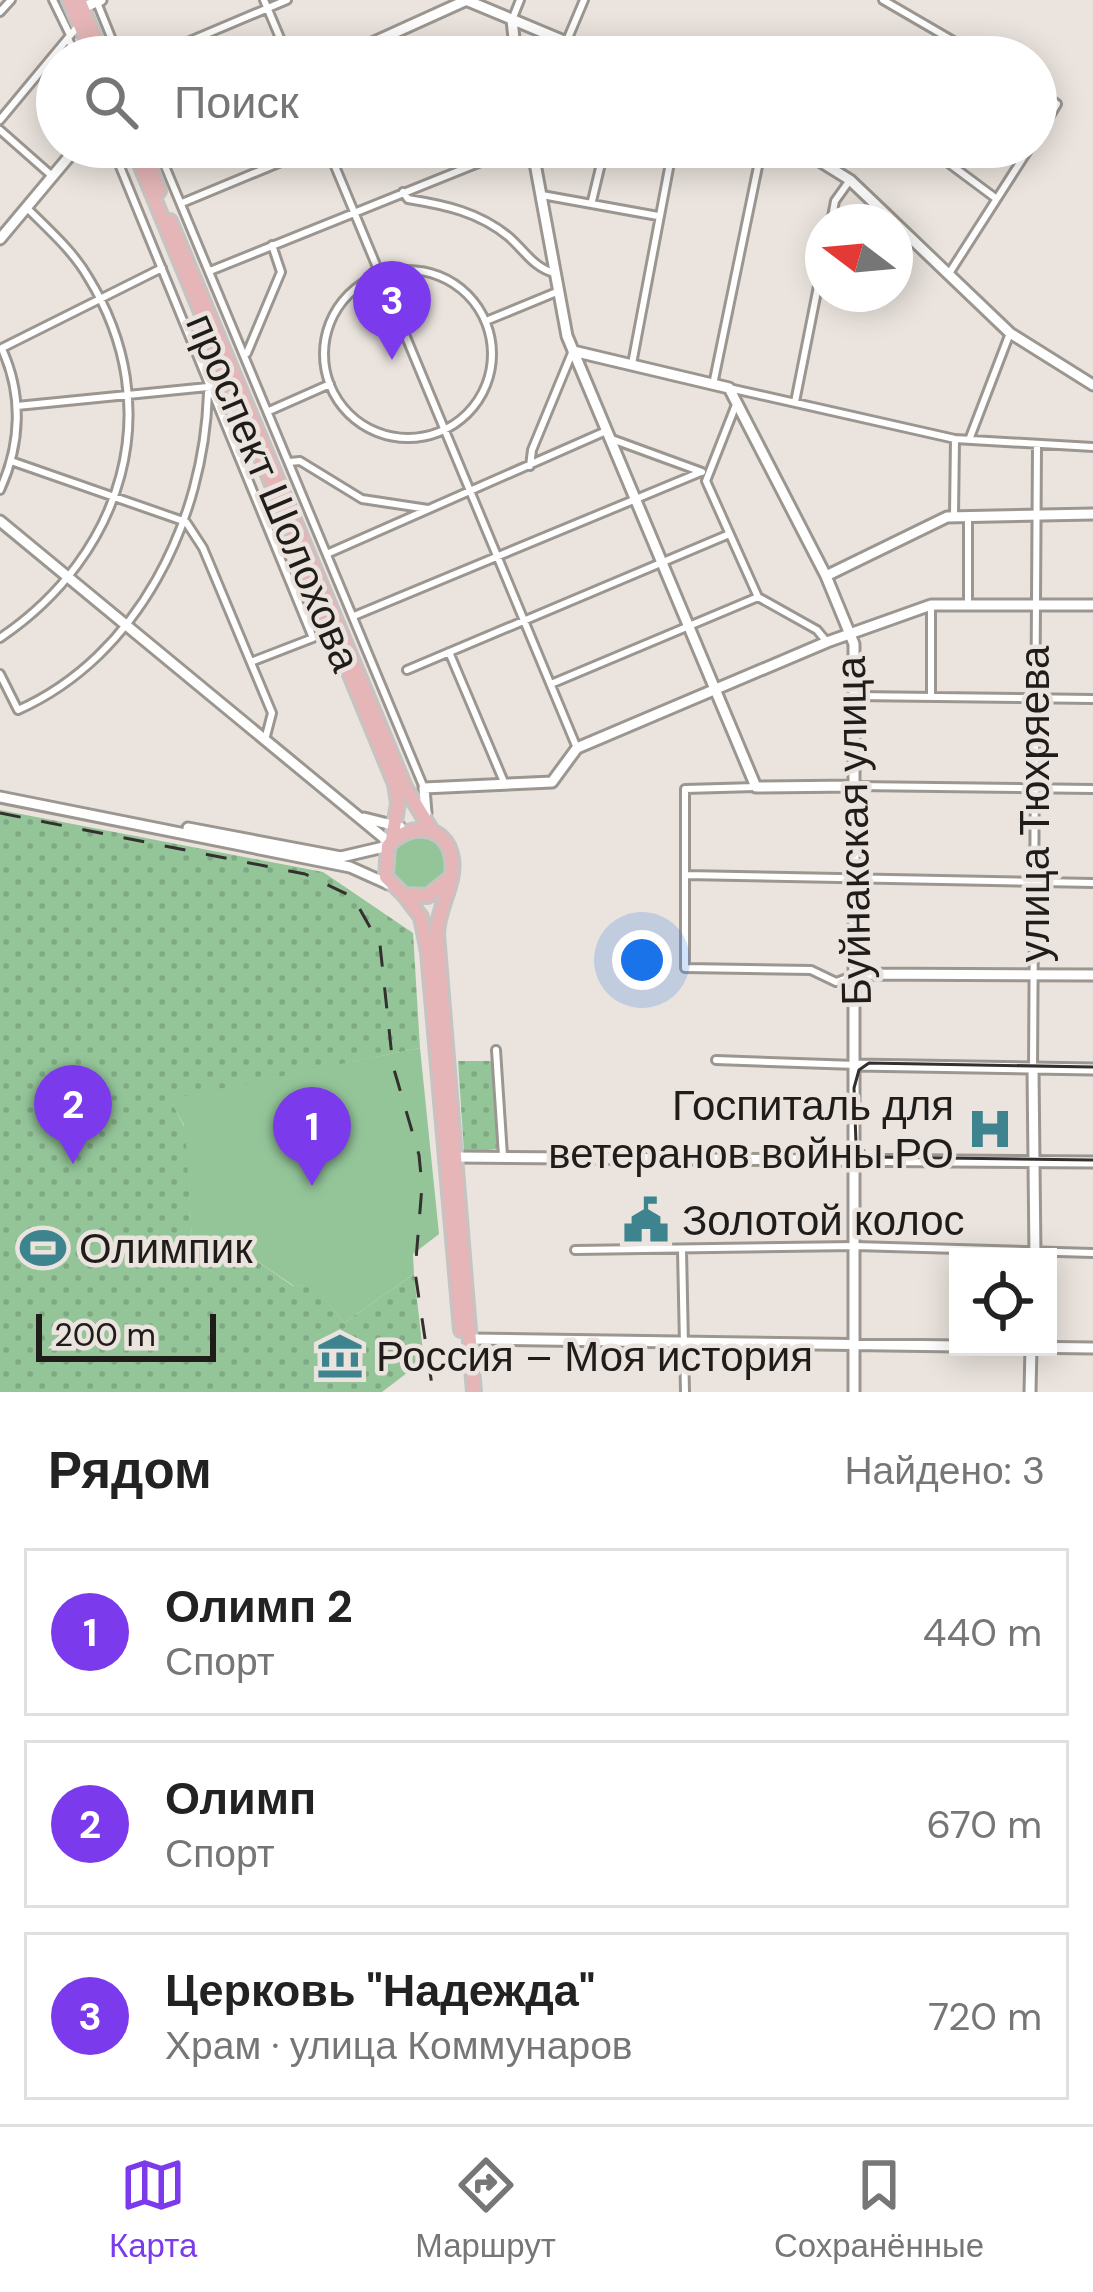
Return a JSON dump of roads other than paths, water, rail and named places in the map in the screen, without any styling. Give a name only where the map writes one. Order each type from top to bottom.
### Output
[{"type":"main road","points":[[69,0],[76,36]]},
{"type":"main road","points":[[91,2],[99,36]]},
{"type":"main road","name":"проспект Шолохова","points":[[141,168],[397,790],[391,839]]},
{"type":"main road","name":"проспект Шолохова","points":[[151,168],[424,828]]},
{"type":"main road","points":[[424,828],[451,854],[437,934],[470,1339],[470,1392],[428,952],[421,917],[384,866],[391,839],[424,828]]},
{"type":"main road","points":[[399,891],[428,896],[449,879]]},
{"type":"street","points":[[0,12],[11,0]]},
{"type":"street","points":[[53,0],[73,36]]},
{"type":"street","points":[[197,36],[266,4],[287,0]]},
{"type":"street","points":[[387,36],[466,0],[554,36]]},
{"type":"street","points":[[514,36],[512,20],[520,0]]},
{"type":"street","points":[[569,36],[584,0]]},
{"type":"street","points":[[887,1],[946,36]]},
{"type":"street","points":[[91,2],[108,36]]},
{"type":"street","points":[[266,4],[279,36]]},
{"type":"street","points":[[70,36],[73,32]]},
{"type":"street","points":[[0,120],[36,77]]},
{"type":"street","points":[[0,130],[36,162]]},
{"type":"street","points":[[43,168],[52,176]]},
{"type":"street","points":[[0,239],[59,168]]},
{"type":"street","points":[[121,168],[313,638],[251,662]]},
{"type":"street","points":[[166,168],[423,787],[424,828]]},
{"type":"street","points":[[182,203],[266,168]]},
{"type":"street","points":[[336,168],[577,748]]},
{"type":"street","points":[[210,272],[464,168]]},
{"type":"street","points":[[536,168],[573,351],[756,787]]},
{"type":"street","points":[[592,202],[599,168]]},
{"type":"street","points":[[632,364],[668,168]]},
{"type":"street","points":[[714,380],[758,168]]},
{"type":"street","points":[[831,168],[875,204]]},
{"type":"street","points":[[955,168],[994,197]]},
{"type":"street","points":[[948,275],[1015,168]]},
{"type":"street","points":[[834,204],[850,180]]},
{"type":"street","points":[[403,192],[408,199],[480,217],[538,268],[554,274]]},
{"type":"street","points":[[542,194],[658,216]]},
{"type":"street","points":[[0,638],[69,580],[95,542],[116,496],[126,442],[127,397],[119,347],[100,299],[64,245],[26,207]]},
{"type":"street","points":[[913,241],[1010,333],[1093,385]]},
{"type":"street","points":[[245,355],[281,272],[272,245]]},
{"type":"street","points":[[0,490],[11,461],[17,406],[1,346],[162,268]]},
{"type":"street","points":[[382,274],[433,274],[468,295],[485,321],[492,348],[487,382],[471,410],[445,428],[413,437],[384,434],[357,420],[330,384],[325,353],[332,319],[353,290],[382,274]]},
{"type":"street","points":[[485,321],[559,291]]},
{"type":"street","points":[[795,402],[813,312]]},
{"type":"street","points":[[968,440],[1010,333]]},
{"type":"street","points":[[573,351],[955,439],[1093,447]]},
{"type":"street","points":[[530,466],[573,351]]},
{"type":"street","points":[[269,411],[330,384]]},
{"type":"street","points":[[17,406],[228,385]]},
{"type":"street","points":[[0,674],[19,710],[52,694],[123,624],[162,570],[186,522],[202,449],[208,387]]},
{"type":"street","name":"Буйнакская улица","points":[[730,388],[826,576],[850,634],[855,696],[854,1392]]},
{"type":"street","points":[[354,616],[703,473],[738,399]]},
{"type":"street","points":[[328,553],[607,434],[703,473],[758,597],[817,630],[827,642]]},
{"type":"street","points":[[954,516],[955,439]]},
{"type":"street","name":"улица Тюхряева","points":[[1035,1248],[1036,446]]},
{"type":"street","points":[[11,461],[186,522],[272,713],[265,740]]},
{"type":"street","points":[[289,462],[301,461],[362,499],[429,510]]},
{"type":"street","points":[[968,514],[968,603]]},
{"type":"street","points":[[826,576],[926,523],[954,516],[1093,514]]},
{"type":"street","points":[[0,521],[391,839]]},
{"type":"street","points":[[407,670],[728,535]]},
{"type":"street","points":[[551,684],[758,597]]},
{"type":"street","points":[[406,788],[552,782],[577,748],[827,642],[931,605],[1093,605]]},
{"type":"street","points":[[931,605],[931,697]]},
{"type":"street","points":[[449,652],[506,785]]},
{"type":"street","points":[[855,696],[1093,699]]},
{"type":"street","points":[[1093,789],[685,789],[684,828],[685,968],[811,970],[836,982],[856,974],[1093,975]]},
{"type":"street","points":[[0,794],[333,856],[391,839]]},
{"type":"street","points":[[0,794],[350,867],[399,891]]},
{"type":"street","points":[[359,816],[391,839]]},
{"type":"street","points":[[685,875],[1093,883]]},
{"type":"street","points":[[496,1050],[503,1156]]},
{"type":"street","points":[[716,1060],[1093,1070]]},
{"type":"street","points":[[455,1156],[1093,1162]]},
{"type":"street","points":[[575,1250],[855,1246],[949,1251]]},
{"type":"street","points":[[682,1250],[685,1392]]},
{"type":"street","points":[[1057,1254],[1093,1252]]},
{"type":"street","points":[[470,1339],[949,1346]]},
{"type":"street","points":[[1057,1347],[1093,1348]]},
{"type":"street","points":[[1030,1392],[1031,1356]]},
{"type":"tram line","points":[[1093,1067],[869,1063],[859,1070],[854,1088],[856,1143],[870,1157],[1093,1160]]},
{"type":"railway","points":[[0,813],[305,874],[353,897],[380,945],[393,1066],[419,1155],[422,1186],[415,1272],[433,1392]]},
{"type":"place","name":"Церковь \"Надежда\"","points":[[392,360]]},
{"type":"place","name":"Госпиталь для ветеранов войны РО","points":[[990,1129]]},
{"type":"place","name":"Олимп","points":[[73,1164]]},
{"type":"place","name":"Олимп 2","points":[[312,1186]]},
{"type":"place","name":"Золотой колос","points":[[646,1220]]},
{"type":"place","name":"Олимпик","points":[[43,1248]]},
{"type":"place","name":"Россия – Моя история","points":[[340,1356]]}]
